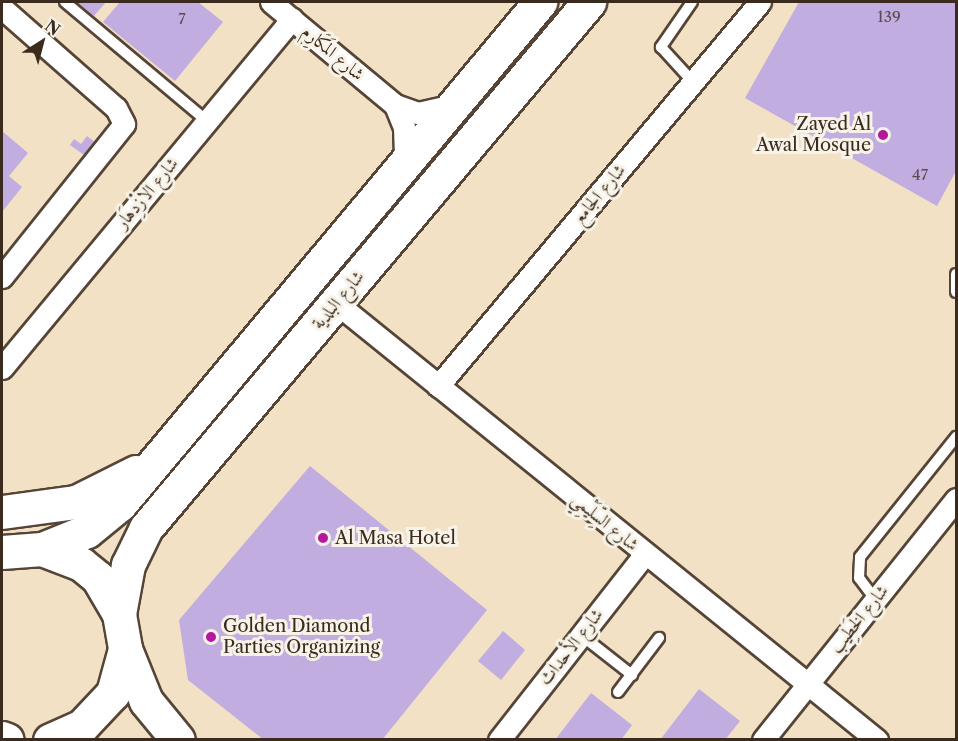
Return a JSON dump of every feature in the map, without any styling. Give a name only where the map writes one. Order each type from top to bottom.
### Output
[{"type":"main road","name":"شارع البلدية","points":[[42,549],[104,519],[160,456],[540,2]]},
{"type":"main road","name":"شارع البلدية","points":[[119,614],[128,566],[146,528],[588,2]]},
{"type":"main road","points":[[2,513],[76,502],[160,456]]},
{"type":"main road","points":[[2,551],[42,549],[62,555],[98,578],[119,614],[125,649],[146,701],[178,740]]},
{"type":"main road","points":[[63,738],[82,726],[106,702],[122,672],[125,649]]},
{"type":"main road","points":[[2,738],[7,740]]},
{"type":"street","name":"شارع المَكَارِم","points":[[271,2],[395,105],[425,113],[454,105]]},
{"type":"street","name":"شارع الجامع","points":[[438,386],[760,2]]},
{"type":"street","points":[[2,8],[116,108],[124,124],[2,277]]},
{"type":"street","name":"شارع الازْدِهَار","points":[[2,368],[292,19]]},
{"type":"street","points":[[395,105],[404,127],[405,163]]},
{"type":"street","name":"شارع السِّلَيْمِي","points":[[335,302],[877,740]]},
{"type":"street","name":"شارع الخَطِيب","points":[[773,736],[807,684],[957,499]]},
{"type":"street","name":"شارع الأحداث","points":[[499,740],[645,554]]},
{"type":"lane","points":[[65,2],[207,121]]},
{"type":"lane","points":[[692,2],[661,47],[693,82]]},
{"type":"lane","points":[[957,274],[957,292]]},
{"type":"lane","points":[[875,599],[859,578],[860,557],[957,436]]},
{"type":"lane","points":[[581,635],[632,675]]},
{"type":"lane","points":[[618,692],[659,638]]},
{"type":"building","points":[[77,2],[106,2],[94,16]]},
{"type":"building","points":[[120,2],[198,2],[223,22],[175,81],[103,22]]},
{"type":"building","name":"Zayed Al Awal Mosque","points":[[799,2],[956,2],[956,171],[937,206],[745,98]]},
{"type":"building","points":[[2,131],[28,153],[9,176],[22,187],[2,212]]},
{"type":"building","points":[[87,136],[96,143],[87,157],[70,145],[74,139],[81,144]]},
{"type":"building","name":"Al Masa Hotel","points":[[310,466],[487,610],[382,740],[264,740],[188,680],[179,620]]},
{"type":"building","points":[[503,631],[525,650],[501,680],[478,661]]},
{"type":"building","points":[[699,689],[740,721],[725,740],[660,740]]},
{"type":"building","points":[[591,693],[632,725],[621,740],[555,740]]},
{"type":"place","name":"Zayed Al Awal Mosque","points":[[883,135]]},
{"type":"place","name":"Al Masa Hotel","points":[[323,538]]},
{"type":"place","name":"Golden Diamond Parties Organizing","points":[[211,637]]}]
